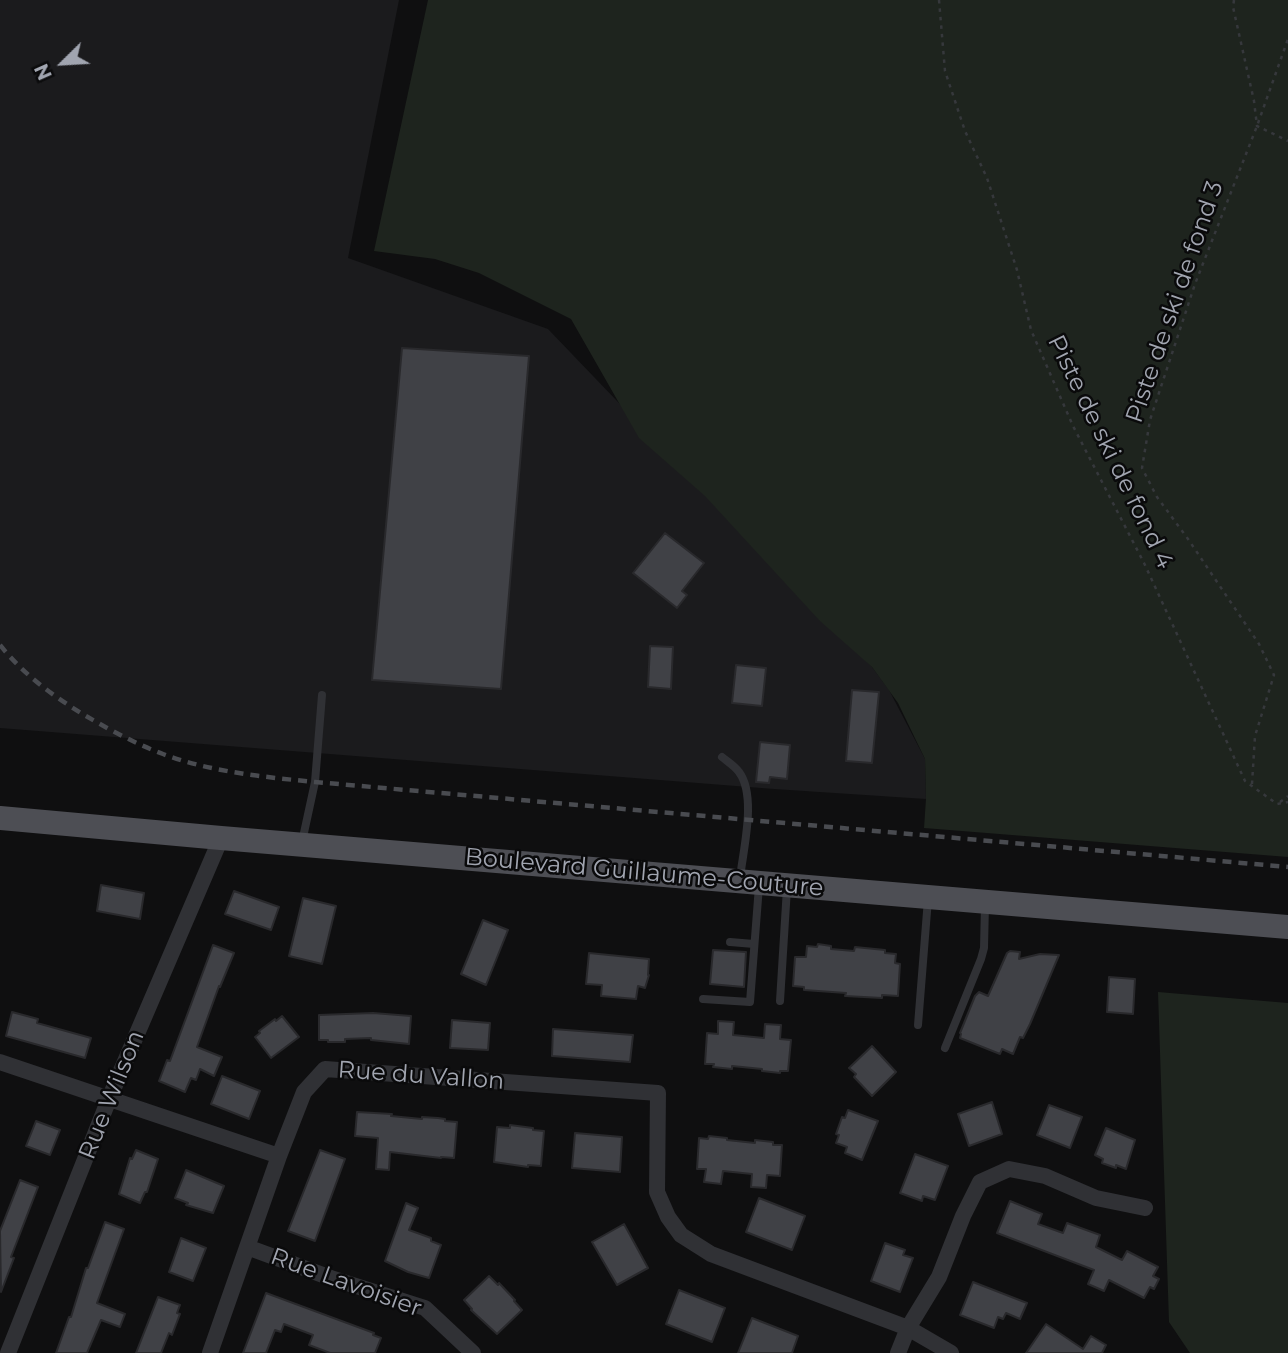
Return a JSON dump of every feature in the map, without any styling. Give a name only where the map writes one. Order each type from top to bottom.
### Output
[{"type":"main road","name":"Boulevard Guillaume-Couture","points":[[0,818],[1288,927]]},
{"type":"street","name":"Rue Wilson","points":[[8,1353],[109,1099],[220,838]]},
{"type":"street","points":[[0,1062],[279,1156]]},
{"type":"street","name":"Rue du Vallon","points":[[210,1353],[304,1093],[325,1069],[658,1093],[657,1192],[668,1217],[681,1235],[711,1254],[908,1328]]},
{"type":"street","points":[[898,1353],[908,1328],[939,1277],[962,1216],[980,1182],[1009,1169],[1045,1176],[1096,1198],[1145,1208]]},
{"type":"street","name":"Rue Lavoisier","points":[[247,1247],[425,1308],[474,1353]]},
{"type":"street","points":[[908,1328],[951,1353]]},
{"type":"lane","points":[[302,845],[315,782],[322,695]]},
{"type":"lane","points":[[703,999],[750,1002],[754,944],[749,882],[748,792],[740,772],[722,757]]},
{"type":"lane","points":[[780,1001],[787,885]]},
{"type":"lane","points":[[918,1025],[928,897]]},
{"type":"lane","points":[[945,1048],[981,959],[984,948],[985,902]]},
{"type":"lane","points":[[730,942],[754,944]]},
{"type":"path","name":"Piste de ski de fond 4","points":[[939,0],[945,71],[965,131],[987,178],[1017,270],[1031,330],[1073,426],[1144,563],[1245,781],[1277,804]]},
{"type":"path","name":"Piste de ski de fond 3","points":[[1234,0],[1233,7],[1255,101],[1257,125]]},
{"type":"path","name":"Piste de ski de fond 3","points":[[1277,804],[1252,784],[1255,736],[1274,675],[1259,644],[1157,497],[1142,468],[1150,420],[1195,284],[1288,39]]},
{"type":"path","points":[[1257,125],[1288,141]]},
{"type":"path","points":[[1277,804],[1288,796]]},
{"type":"path","points":[[1277,804],[1288,804]]},
{"type":"shaded area","points":[[0,0],[399,0],[348,258],[548,329],[872,667],[889,690],[925,759],[926,799],[0,728]]},
{"type":"shaded area","points":[[428,0],[1288,0],[1288,857],[924,828],[925,759],[898,703],[872,667],[820,621],[705,496],[639,438],[571,319],[479,273],[435,259],[374,251]]},
{"type":"shaded area","points":[[1158,992],[1288,1003],[1288,1353],[1190,1353],[1169,1322]]},
{"type":"building","points":[[402,348],[529,356],[501,689],[372,680]]},
{"type":"building","points":[[665,533],[704,563],[682,591],[687,595],[677,608],[633,573]]},
{"type":"building","points":[[650,646],[673,647],[671,689],[648,687]]},
{"type":"building","points":[[736,665],[766,668],[762,706],[732,703]]},
{"type":"building","points":[[852,690],[879,692],[872,763],[846,761]]},
{"type":"building","points":[[760,742],[790,745],[787,779],[770,777],[769,783],[756,782]]},
{"type":"building","points":[[101,885],[144,893],[140,919],[97,911]]},
{"type":"building","points":[[234,891],[279,907],[271,930],[225,914]]},
{"type":"building","points":[[303,898],[336,906],[322,964],[289,956]]},
{"type":"building","points":[[483,920],[508,930],[486,985],[461,974]]},
{"type":"building","points":[[818,944],[831,946],[831,949],[854,951],[855,947],[896,954],[895,963],[900,964],[898,996],[845,996],[846,993],[804,990],[804,987],[793,986],[795,957],[806,957],[807,946],[817,947]]},
{"type":"building","points":[[213,945],[234,953],[197,1047],[222,1057],[214,1076],[200,1069],[196,1080],[191,1078],[185,1092],[159,1081],[167,1060],[170,1061]]},
{"type":"building","points":[[713,950],[746,952],[744,987],[710,984]]},
{"type":"building","points":[[1010,951],[1020,952],[1019,959],[1040,954],[1059,955],[1023,1038],[1020,1037],[1013,1054],[1002,1049],[1000,1054],[960,1038],[960,1033],[975,996],[979,992],[988,996]]},
{"type":"building","points":[[589,953],[649,959],[649,975],[645,988],[638,986],[636,999],[601,996],[602,985],[586,984]]},
{"type":"building","points":[[1109,977],[1135,979],[1133,1014],[1107,1012]]},
{"type":"building","points":[[12,1012],[38,1019],[37,1023],[91,1038],[85,1058],[6,1036]]},
{"type":"building","points":[[373,1013],[411,1016],[409,1044],[371,1038],[345,1039],[345,1042],[319,1040],[319,1015]]},
{"type":"building","points":[[282,1016],[299,1037],[271,1058],[255,1037],[259,1031]]},
{"type":"building","points":[[452,1020],[490,1023],[488,1050],[450,1048]]},
{"type":"building","points":[[718,1021],[734,1022],[733,1035],[764,1038],[765,1024],[781,1025],[780,1039],[791,1040],[788,1071],[780,1073],[732,1066],[732,1069],[705,1064],[707,1033],[718,1034]]},
{"type":"building","points":[[553,1029],[633,1035],[630,1062],[552,1056]]},
{"type":"building","points":[[872,1046],[896,1072],[872,1096],[849,1068]]},
{"type":"building","points":[[222,1076],[260,1091],[249,1119],[211,1104]]},
{"type":"building","points":[[992,1102],[1002,1134],[969,1146],[958,1114]]},
{"type":"building","points":[[1049,1105],[1082,1117],[1070,1148],[1037,1135]]},
{"type":"building","points":[[848,1110],[878,1121],[862,1160],[845,1153],[847,1147],[836,1143],[842,1117],[845,1118]]},
{"type":"building","points":[[357,1112],[457,1122],[454,1158],[390,1152],[389,1170],[376,1169],[378,1138],[355,1136]]},
{"type":"building","points":[[36,1121],[60,1130],[50,1155],[26,1146]]},
{"type":"building","points":[[510,1125],[544,1131],[541,1166],[494,1162],[497,1127],[510,1128]]},
{"type":"building","points":[[1106,1128],[1135,1140],[1126,1169],[1102,1163],[1103,1159],[1095,1155]]},
{"type":"building","points":[[575,1133],[622,1137],[620,1172],[572,1168]]},
{"type":"building","points":[[709,1136],[782,1145],[780,1176],[767,1175],[766,1188],[751,1187],[752,1174],[723,1171],[721,1184],[704,1182],[706,1169],[697,1169],[699,1138],[708,1139]]},
{"type":"building","points":[[136,1150],[158,1159],[147,1192],[140,1203],[119,1194],[130,1158],[132,1159]]},
{"type":"building","points":[[320,1150],[345,1159],[315,1241],[288,1231]]},
{"type":"building","points":[[915,1154],[948,1166],[935,1200],[923,1196],[922,1201],[900,1193]]},
{"type":"building","points":[[186,1170],[224,1186],[213,1213],[186,1205],[188,1203],[175,1198]]},
{"type":"building","points":[[20,1180],[38,1187],[11,1257],[14,1258],[1,1292],[0,1231]]},
{"type":"building","points":[[759,1198],[805,1216],[792,1250],[746,1232]]},
{"type":"building","points":[[1010,1201],[1042,1214],[1038,1224],[1063,1233],[1067,1223],[1100,1235],[1096,1247],[1122,1260],[1127,1251],[1158,1267],[1153,1276],[1159,1279],[1154,1289],[1150,1287],[1144,1298],[1109,1280],[1104,1291],[1088,1284],[1094,1270],[997,1233]]},
{"type":"building","points":[[406,1203],[418,1208],[409,1230],[441,1245],[429,1278],[385,1261]]},
{"type":"building","points":[[105,1222],[124,1229],[97,1303],[125,1314],[120,1327],[101,1320],[87,1353],[56,1353],[71,1317],[86,1268]]},
{"type":"building","points":[[624,1224],[648,1268],[617,1285],[592,1242]]},
{"type":"building","points":[[181,1238],[206,1248],[193,1281],[169,1272]]},
{"type":"building","points":[[885,1243],[905,1250],[903,1255],[913,1258],[900,1292],[871,1281]]},
{"type":"building","points":[[489,1276],[498,1285],[499,1283],[522,1310],[497,1334],[464,1300]]},
{"type":"building","points":[[973,1282],[1027,1303],[1020,1319],[1006,1313],[1003,1319],[998,1317],[994,1328],[960,1315]]},
{"type":"building","points":[[679,1290],[725,1308],[712,1342],[666,1324]]},
{"type":"building","points":[[266,1293],[374,1333],[373,1335],[381,1338],[375,1353],[330,1353],[309,1345],[313,1335],[284,1324],[281,1332],[275,1330],[266,1353],[243,1353]]},
{"type":"building","points":[[158,1297],[180,1305],[177,1313],[180,1314],[172,1335],[169,1333],[161,1353],[136,1353]]},
{"type":"building","points":[[752,1318],[798,1336],[792,1353],[738,1353]]},
{"type":"building","points":[[1046,1324],[1083,1349],[1091,1336],[1106,1345],[1102,1353],[1026,1353]]},
{"type":"railway","points":[[0,645],[19,666],[51,693],[114,732],[181,760],[238,773],[1288,867]]}]
